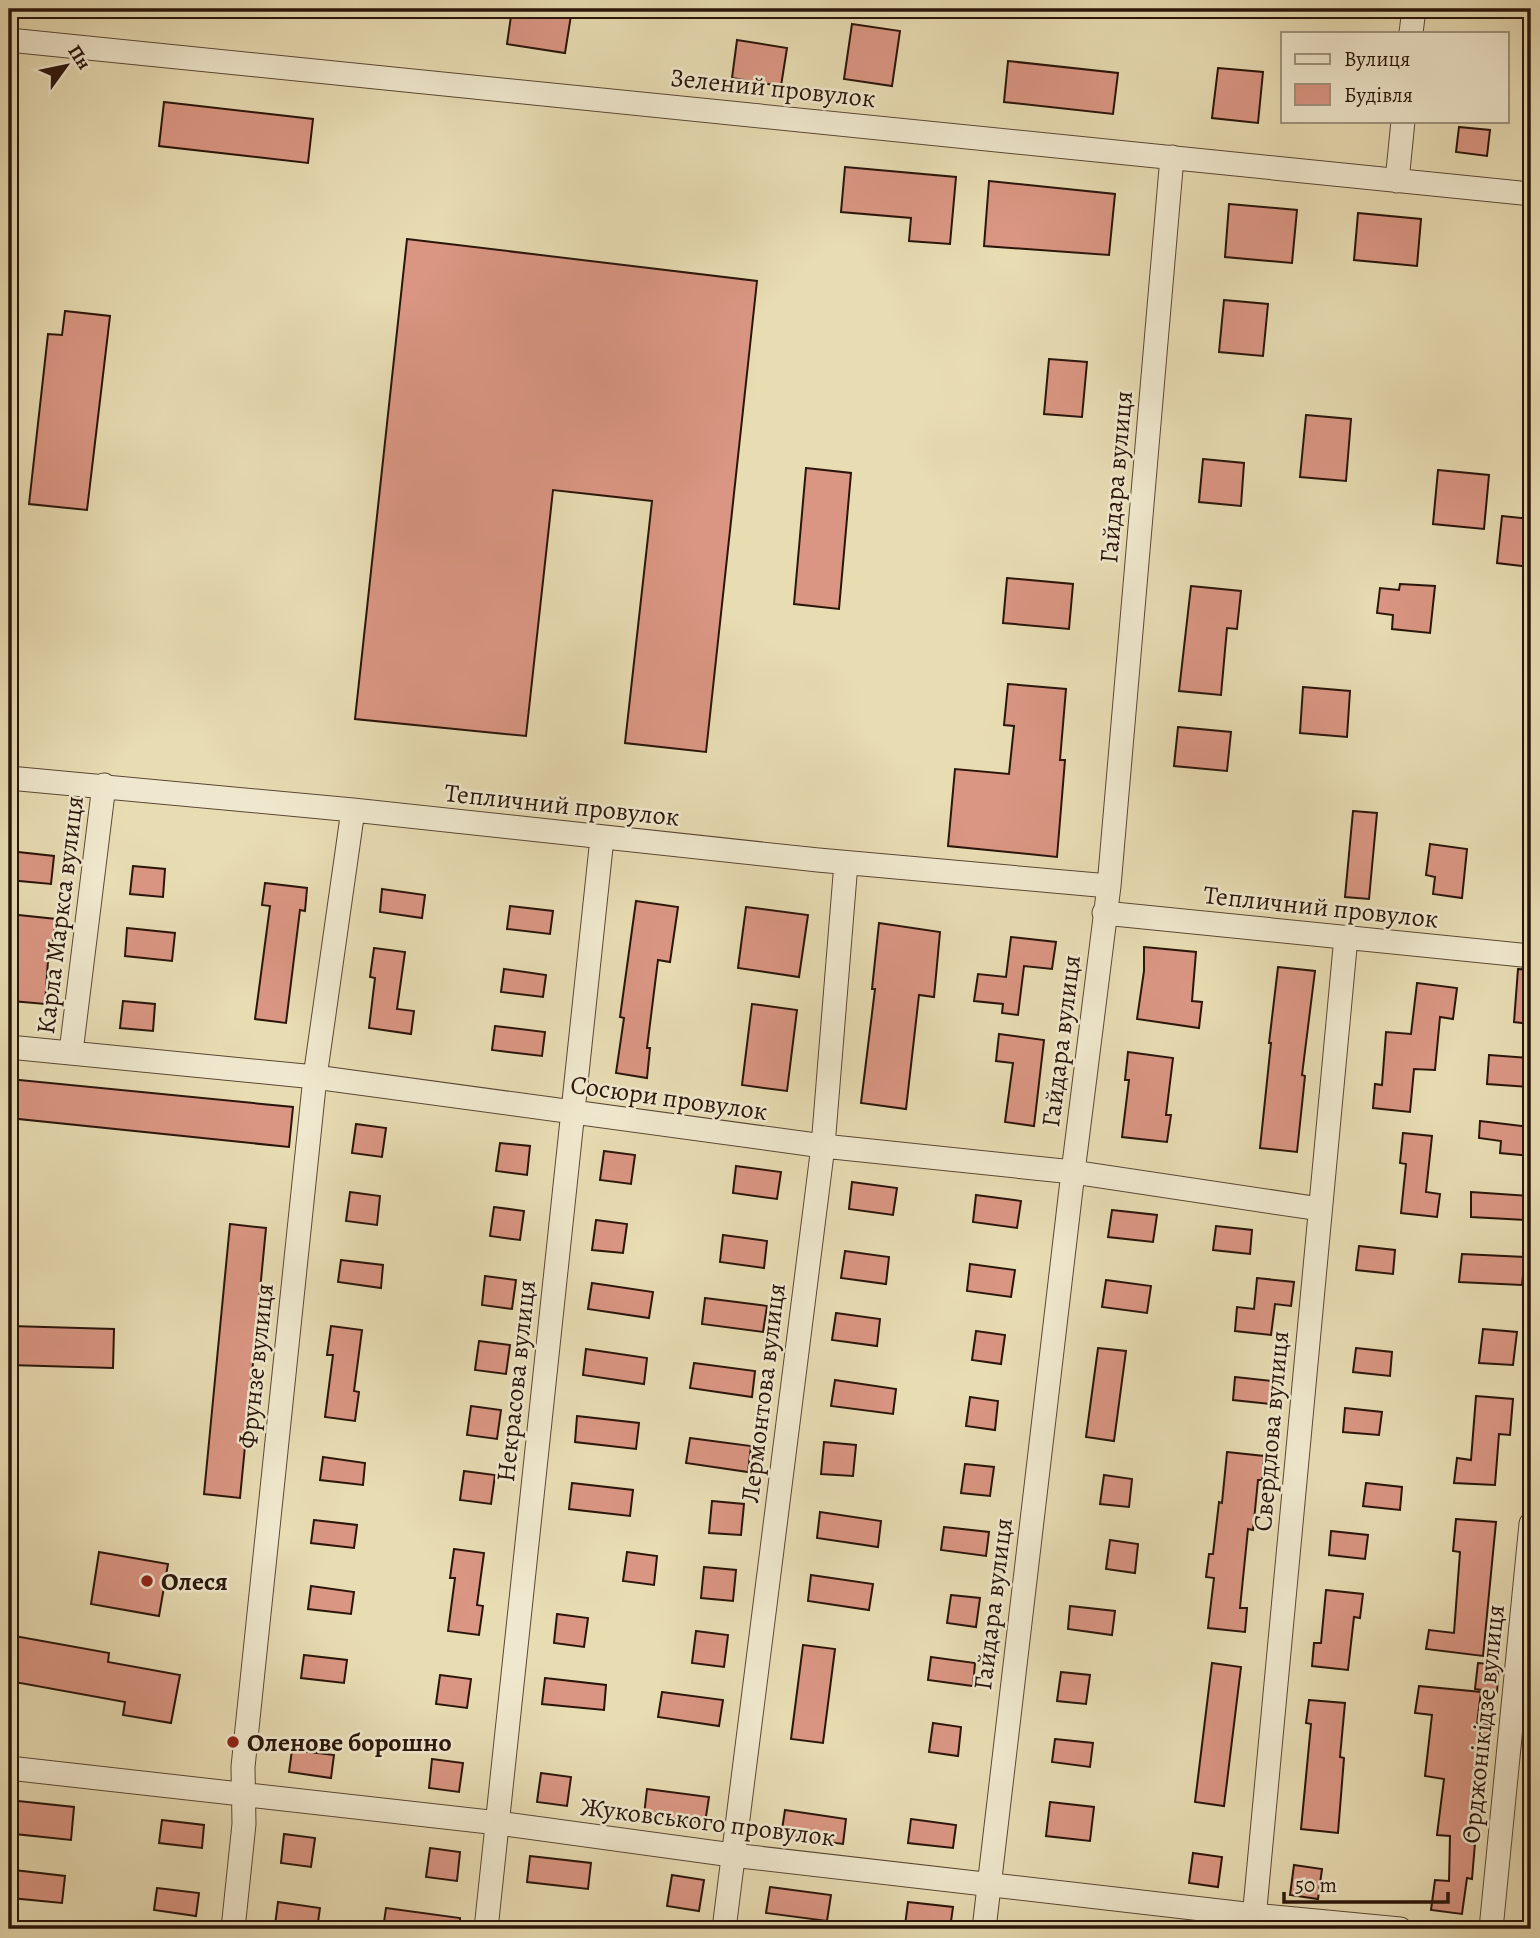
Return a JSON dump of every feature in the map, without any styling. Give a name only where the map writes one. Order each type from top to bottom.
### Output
[{"type":"street","points":[[1411,32],[1414,9]]},
{"type":"street","name":"Зелений провулок","points":[[9,40],[1531,194]]},
{"type":"street","points":[[1397,181],[1403,122]]},
{"type":"street","name":"Гайдара вулиця","points":[[984,1929],[1109,886],[1172,157]]},
{"type":"street","name":"Тепличний провулок","points":[[9,778],[353,810],[846,863],[1109,886]]},
{"type":"street","name":"Карла Маркса вулиця","points":[[71,1052],[104,785]]},
{"type":"street","name":"Фрунзе вулиця","points":[[233,1929],[244,1824],[243,1767],[315,1077],[353,810]]},
{"type":"street","name":"Некрасова вулиця","points":[[486,1929],[602,838]]},
{"type":"street","name":"Лермонтова вулиця","points":[[724,1929],[823,1146],[846,863]]},
{"type":"street","name":"Тепличний провулок","points":[[1104,914],[1531,956]]},
{"type":"street","name":"Свердлова вулиця","points":[[1254,1922],[1346,937]]},
{"type":"street","name":"Сосюри провулок","points":[[9,1047],[315,1077],[823,1146],[1073,1172],[1320,1209]]},
{"type":"street","name":"Орджонікідзе вулиця","points":[[1491,1929],[1531,1524]]},
{"type":"street","name":"Жуковського провулок","points":[[9,1768],[244,1793],[732,1855],[988,1884],[1254,1922],[1400,1929]]},
{"type":"building","points":[[512,9],[572,9],[565,53],[507,44]]},
{"type":"building","points":[[852,24],[900,31],[892,86],[844,79]]},
{"type":"building","points":[[737,40],[787,48],[781,86],[732,78]]},
{"type":"building","points":[[1008,61],[1118,73],[1113,114],[1004,102]]},
{"type":"building","points":[[1218,68],[1263,72],[1258,123],[1212,118]]},
{"type":"building","points":[[164,102],[313,119],[308,163],[159,146]]},
{"type":"building","points":[[1459,127],[1490,130],[1487,156],[1456,152]]},
{"type":"building","points":[[845,167],[956,177],[950,244],[909,241],[911,218],[841,212]]},
{"type":"building","points":[[989,181],[1115,194],[1109,255],[984,246]]},
{"type":"building","points":[[1229,204],[1297,210],[1292,263],[1225,257]]},
{"type":"building","points":[[1358,213],[1421,219],[1417,266],[1354,260]]},
{"type":"building","points":[[407,239],[757,281],[706,752],[625,743],[652,501],[553,490],[526,736],[355,719]]},
{"type":"building","points":[[1224,300],[1268,304],[1263,356],[1219,352]]},
{"type":"building","points":[[65,311],[110,316],[87,510],[29,504],[48,334],[62,335]]},
{"type":"building","points":[[1049,359],[1087,362],[1082,417],[1044,414]]},
{"type":"building","points":[[1306,415],[1351,419],[1346,481],[1300,477]]},
{"type":"building","points":[[1203,459],[1244,463],[1241,506],[1199,502]]},
{"type":"building","points":[[806,468],[851,473],[839,609],[794,604]]},
{"type":"building","points":[[1438,470],[1489,475],[1484,529],[1433,524]]},
{"type":"building","points":[[1502,516],[1531,519],[1531,567],[1497,563]]},
{"type":"building","points":[[1007,578],[1073,584],[1069,629],[1003,623]]},
{"type":"building","points":[[1400,584],[1435,586],[1430,633],[1392,629],[1393,615],[1377,613],[1380,588],[1399,590]]},
{"type":"building","points":[[1191,586],[1241,591],[1237,629],[1227,628],[1221,695],[1179,691]]},
{"type":"building","points":[[1008,684],[1066,689],[1060,760],[1065,760],[1057,857],[948,846],[955,769],[1009,774],[1014,726],[1004,725]]},
{"type":"building","points":[[1303,687],[1350,691],[1347,737],[1300,733]]},
{"type":"building","points":[[1178,727],[1231,732],[1227,771],[1174,766]]},
{"type":"building","points":[[1353,811],[1377,813],[1369,899],[1345,897]]},
{"type":"building","points":[[1430,844],[1467,849],[1462,898],[1433,894],[1435,877],[1426,875]]},
{"type":"building","points":[[9,851],[54,856],[51,884],[9,880]]},
{"type":"building","points":[[133,866],[165,869],[163,897],[130,894]]},
{"type":"building","points":[[265,883],[307,888],[305,911],[300,910],[286,1023],[255,1019],[270,906],[262,905]]},
{"type":"building","points":[[382,889],[425,895],[422,918],[380,912]]},
{"type":"building","points":[[636,901],[678,907],[670,962],[658,960],[647,1048],[650,1048],[647,1078],[616,1073],[624,1018],[620,1017]]},
{"type":"building","points":[[510,906],[553,911],[550,934],[507,929]]},
{"type":"building","points":[[746,907],[808,915],[799,977],[738,968]]},
{"type":"building","points":[[9,914],[56,919],[52,947],[49,946],[45,1004],[12,1001],[17,943],[9,942]]},
{"type":"building","points":[[879,923],[940,932],[934,997],[919,995],[906,1109],[861,1103],[875,989],[872,989]]},
{"type":"building","points":[[127,928],[175,933],[172,961],[125,956]]},
{"type":"building","points":[[1011,937],[1056,942],[1052,969],[1024,966],[1018,1015],[1002,1013],[1003,1004],[974,1001],[978,974],[1006,977]]},
{"type":"building","points":[[1144,947],[1196,952],[1192,1001],[1202,1002],[1199,1028],[1137,1019],[1144,971]]},
{"type":"building","points":[[374,948],[405,952],[397,1009],[414,1011],[411,1034],[369,1028],[375,978],[370,977]]},
{"type":"building","points":[[1278,967],[1315,971],[1302,1075],[1305,1076],[1297,1152],[1260,1148]]},
{"type":"building","points":[[504,969],[546,975],[543,997],[501,992]]},
{"type":"building","points":[[1518,969],[1531,970],[1531,1024],[1514,1022]]},
{"type":"building","points":[[1417,983],[1457,988],[1453,1019],[1440,1017],[1435,1070],[1414,1069],[1410,1112],[1373,1108],[1375,1084],[1382,1085],[1386,1032],[1411,1034]]},
{"type":"building","points":[[123,1001],[155,1004],[153,1031],[120,1028]]},
{"type":"building","points":[[752,1004],[797,1010],[787,1091],[742,1085]]},
{"type":"building","points":[[495,1026],[545,1032],[542,1056],[492,1050]]},
{"type":"building","points":[[999,1034],[1044,1040],[1034,1126],[1005,1122],[1013,1063],[996,1061]]},
{"type":"building","points":[[1128,1052],[1173,1058],[1166,1115],[1171,1115],[1167,1142],[1122,1137],[1129,1080],[1125,1080]]},
{"type":"building","points":[[1489,1055],[1531,1058],[1531,1087],[1487,1084]]},
{"type":"building","points":[[9,1079],[293,1107],[289,1147],[9,1118]]},
{"type":"building","points":[[1480,1121],[1531,1127],[1531,1156],[1500,1153],[1501,1141],[1479,1138]]},
{"type":"building","points":[[356,1124],[386,1128],[382,1157],[352,1153]]},
{"type":"building","points":[[1403,1133],[1432,1136],[1426,1192],[1440,1194],[1437,1217],[1401,1213],[1406,1164],[1400,1163]]},
{"type":"building","points":[[500,1143],[530,1146],[527,1175],[496,1171]]},
{"type":"building","points":[[604,1151],[635,1155],[631,1184],[600,1180]]},
{"type":"building","points":[[736,1166],[781,1172],[777,1199],[733,1193]]},
{"type":"building","points":[[852,1182],[897,1188],[893,1215],[849,1209]]},
{"type":"building","points":[[350,1192],[380,1196],[377,1225],[346,1221]]},
{"type":"building","points":[[1471,1192],[1530,1196],[1527,1220],[1471,1217]]},
{"type":"building","points":[[976,1195],[1021,1201],[1017,1228],[973,1222]]},
{"type":"building","points":[[494,1207],[524,1211],[520,1240],[490,1236]]},
{"type":"building","points":[[1112,1210],[1157,1215],[1153,1242],[1108,1237]]},
{"type":"building","points":[[596,1220],[627,1224],[623,1253],[592,1250]]},
{"type":"building","points":[[230,1224],[266,1228],[240,1498],[204,1494]]},
{"type":"building","points":[[1216,1226],[1252,1230],[1250,1254],[1213,1250]]},
{"type":"building","points":[[723,1235],[767,1241],[764,1268],[720,1262]]},
{"type":"building","points":[[1359,1246],[1395,1250],[1393,1274],[1356,1270]]},
{"type":"building","points":[[845,1251],[889,1257],[886,1284],[841,1278]]},
{"type":"building","points":[[1462,1254],[1525,1257],[1522,1285],[1459,1282]]},
{"type":"building","points":[[341,1260],[383,1265],[381,1288],[338,1282]]},
{"type":"building","points":[[970,1264],[1015,1270],[1011,1297],[967,1291]]},
{"type":"building","points":[[485,1276],[516,1280],[512,1309],[482,1305]]},
{"type":"building","points":[[1257,1278],[1294,1282],[1291,1306],[1275,1304],[1271,1335],[1235,1331],[1237,1307],[1254,1309]]},
{"type":"building","points":[[1106,1280],[1151,1286],[1147,1313],[1102,1307]]},
{"type":"building","points":[[592,1283],[653,1292],[649,1318],[588,1309]]},
{"type":"building","points":[[705,1298],[767,1306],[763,1332],[702,1324]]},
{"type":"building","points":[[836,1313],[880,1319],[877,1346],[832,1340]]},
{"type":"building","points":[[10,1326],[114,1329],[113,1368],[9,1365]]},
{"type":"building","points":[[331,1326],[362,1330],[354,1391],[359,1392],[355,1421],[325,1417],[333,1355],[327,1355]]},
{"type":"building","points":[[1483,1329],[1517,1332],[1513,1365],[1479,1363]]},
{"type":"building","points":[[976,1331],[1005,1335],[1001,1364],[972,1360]]},
{"type":"building","points":[[479,1341],[510,1345],[506,1374],[475,1370]]},
{"type":"building","points":[[1098,1348],[1126,1351],[1114,1441],[1086,1437]]},
{"type":"building","points":[[1356,1348],[1392,1352],[1390,1376],[1353,1372]]},
{"type":"building","points":[[586,1349],[647,1358],[644,1384],[583,1375]]},
{"type":"building","points":[[694,1363],[755,1371],[752,1397],[690,1388]]},
{"type":"building","points":[[1235,1377],[1272,1381],[1270,1404],[1233,1400]]},
{"type":"building","points":[[835,1380],[896,1389],[893,1414],[831,1406]]},
{"type":"building","points":[[1476,1396],[1513,1399],[1510,1435],[1499,1434],[1495,1485],[1454,1483],[1457,1458],[1471,1460]]},
{"type":"building","points":[[970,1397],[998,1401],[995,1430],[966,1426]]},
{"type":"building","points":[[471,1406],[501,1410],[497,1439],[467,1435]]},
{"type":"building","points":[[1345,1408],[1382,1412],[1379,1435],[1343,1432]]},
{"type":"building","points":[[577,1416],[639,1423],[636,1449],[575,1442]]},
{"type":"building","points":[[690,1438],[751,1446],[748,1472],[686,1463]]},
{"type":"building","points":[[824,1442],[856,1445],[853,1476],[821,1474]]},
{"type":"building","points":[[1227,1452],[1264,1456],[1262,1480],[1258,1480],[1253,1530],[1248,1529],[1240,1608],[1247,1608],[1245,1632],[1208,1628],[1214,1578],[1206,1577],[1209,1554],[1213,1554],[1219,1502],[1222,1503]]},
{"type":"building","points":[[323,1457],[365,1463],[363,1485],[320,1480]]},
{"type":"building","points":[[965,1464],[994,1467],[990,1496],[961,1493]]},
{"type":"building","points":[[464,1471],[495,1475],[491,1504],[460,1500]]},
{"type":"building","points":[[1104,1475],[1132,1479],[1129,1507],[1100,1504]]},
{"type":"building","points":[[572,1483],[633,1490],[630,1516],[569,1509]]},
{"type":"building","points":[[1366,1483],[1402,1487],[1400,1510],[1363,1506]]},
{"type":"building","points":[[712,1501],[744,1504],[741,1535],[709,1533]]},
{"type":"building","points":[[820,1512],[881,1521],[878,1547],[817,1538]]},
{"type":"building","points":[[1456,1519],[1496,1522],[1483,1656],[1426,1649],[1429,1630],[1454,1633],[1460,1552],[1453,1551]]},
{"type":"building","points":[[314,1520],[357,1525],[354,1548],[311,1543]]},
{"type":"building","points":[[944,1527],[989,1532],[986,1556],[941,1550]]},
{"type":"building","points":[[1331,1531],[1368,1535],[1365,1559],[1329,1555]]},
{"type":"building","points":[[1110,1540],[1138,1544],[1135,1573],[1106,1569]]},
{"type":"building","points":[[454,1549],[484,1553],[477,1605],[483,1606],[479,1635],[448,1631],[455,1578],[450,1578]]},
{"type":"building","points":[[99,1552],[168,1564],[159,1616],[91,1604]]},
{"type":"building","points":[[627,1552],[657,1556],[654,1585],[623,1581]]},
{"type":"building","points":[[704,1567],[736,1570],[733,1601],[701,1598]]},
{"type":"building","points":[[811,1575],[873,1584],[869,1610],[808,1601]]},
{"type":"building","points":[[311,1586],[354,1592],[351,1614],[308,1609]]},
{"type":"building","points":[[1326,1590],[1363,1594],[1360,1618],[1354,1617],[1348,1670],[1312,1666],[1314,1643],[1321,1643]]},
{"type":"building","points":[[951,1595],[980,1598],[976,1627],[947,1623]]},
{"type":"building","points":[[1070,1606],[1115,1611],[1112,1635],[1068,1629]]},
{"type":"building","points":[[557,1614],[588,1618],[584,1647],[554,1643]]},
{"type":"building","points":[[696,1631],[728,1635],[724,1667],[692,1663]]},
{"type":"building","points":[[9,1635],[109,1653],[108,1662],[180,1675],[171,1723],[123,1715],[125,1702],[9,1681]]},
{"type":"building","points":[[803,1645],[835,1649],[823,1743],[791,1739]]},
{"type":"building","points":[[304,1655],[347,1660],[344,1683],[301,1678]]},
{"type":"building","points":[[931,1657],[975,1663],[973,1686],[928,1680]]},
{"type":"building","points":[[1212,1663],[1241,1667],[1224,1806],[1195,1802]]},
{"type":"building","points":[[1478,1663],[1499,1665],[1497,1692],[1475,1689]]},
{"type":"building","points":[[1061,1672],[1090,1675],[1086,1704],[1057,1701]]},
{"type":"building","points":[[440,1675],[471,1679],[467,1708],[436,1704]]},
{"type":"building","points":[[545,1678],[606,1685],[604,1710],[542,1704]]},
{"type":"building","points":[[1419,1686],[1481,1692],[1477,1724],[1489,1725],[1487,1748],[1477,1747],[1468,1843],[1475,1843],[1472,1879],[1467,1878],[1462,1914],[1431,1910],[1435,1880],[1449,1881],[1450,1836],[1437,1835],[1444,1779],[1425,1776],[1432,1715],[1415,1713]]},
{"type":"building","points":[[662,1692],[723,1700],[719,1726],[658,1717]]},
{"type":"building","points":[[1309,1700],[1345,1703],[1338,1833],[1301,1829],[1311,1724],[1306,1723]]},
{"type":"building","points":[[933,1723],[961,1727],[958,1756],[929,1752]]},
{"type":"building","points":[[1055,1739],[1093,1743],[1090,1767],[1052,1762]]},
{"type":"building","points":[[292,1750],[334,1755],[331,1778],[289,1772]]},
{"type":"building","points":[[432,1759],[463,1763],[459,1792],[429,1788]]},
{"type":"building","points":[[541,1773],[571,1777],[567,1806],[537,1802]]},
{"type":"building","points":[[647,1789],[709,1797],[705,1823],[644,1815]]},
{"type":"building","points":[[18,1801],[74,1807],[71,1840],[15,1834]]},
{"type":"building","points":[[1050,1802],[1094,1807],[1090,1841],[1046,1836]]},
{"type":"building","points":[[785,1810],[846,1819],[843,1844],[781,1836]]},
{"type":"building","points":[[911,1819],[956,1825],[953,1848],[908,1843]]},
{"type":"building","points":[[162,1820],[204,1825],[202,1848],[159,1843]]},
{"type":"building","points":[[284,1834],[315,1838],[311,1867],[281,1863]]},
{"type":"building","points":[[430,1848],[460,1852],[457,1881],[426,1877]]},
{"type":"building","points":[[1193,1853],[1222,1857],[1218,1887],[1189,1883]]},
{"type":"building","points":[[530,1856],[591,1863],[588,1889],[527,1882]]},
{"type":"building","points":[[1294,1865],[1322,1869],[1318,1899],[1290,1895]]},
{"type":"building","points":[[14,1870],[65,1876],[62,1903],[11,1898]]},
{"type":"building","points":[[672,1875],[704,1880],[699,1911],[667,1906]]},
{"type":"building","points":[[770,1887],[831,1895],[827,1921],[766,1913]]},
{"type":"building","points":[[157,1888],[199,1893],[196,1916],[154,1910]]},
{"type":"building","points":[[278,1902],[320,1908],[317,1929],[275,1925]]},
{"type":"building","points":[[908,1902],[953,1907],[950,1929],[905,1925]]},
{"type":"building","points":[[386,1908],[460,1918],[460,1929],[383,1929]]},
{"type":"place","name":"Олеся","points":[[147,1581]]},
{"type":"place","name":"Оленове борошно","points":[[233,1742]]}]
